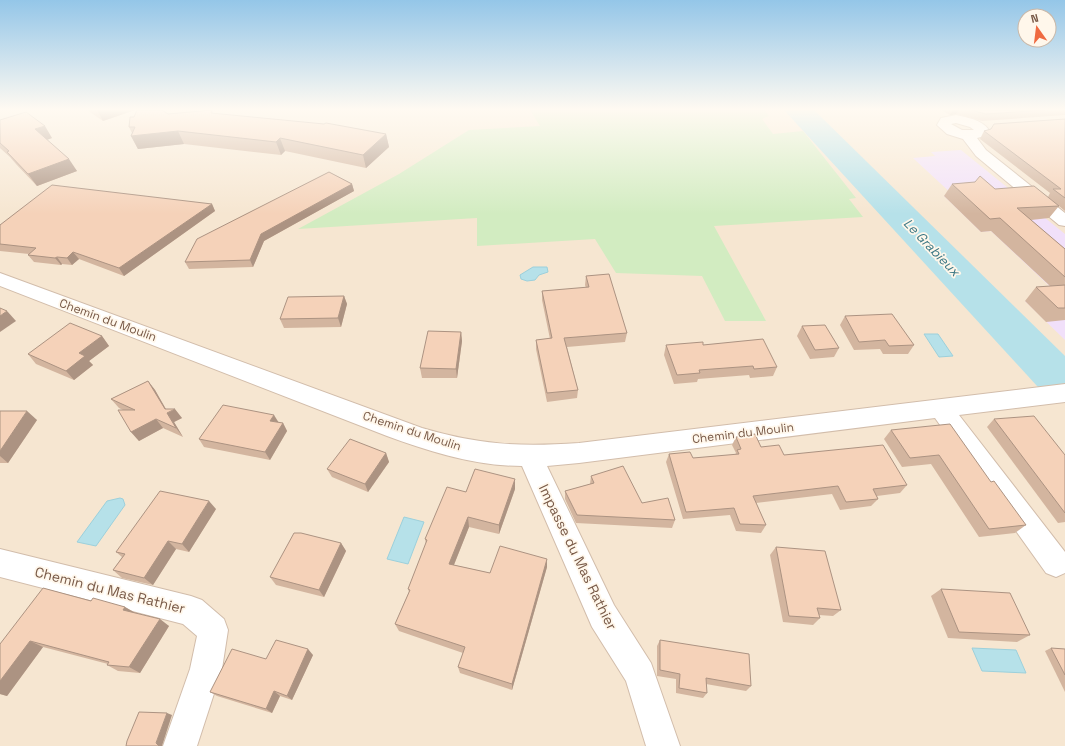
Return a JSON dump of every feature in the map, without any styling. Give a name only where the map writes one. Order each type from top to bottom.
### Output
[{"type":"street","points":[[978,145],[981,153],[1065,221]]},
{"type":"street","name":"Chemin du Moulin","points":[[0,279],[239,370],[328,401],[385,425],[448,445],[498,455],[530,456],[579,453],[1065,393]]},
{"type":"street","points":[[941,409],[1056,563]]},
{"type":"street","name":"Impasse du Mas Rathier","points":[[530,456],[603,616],[640,674],[663,746]]},
{"type":"street","name":"Chemin du Mas Rathier","points":[[0,563],[191,611],[213,630],[206,669],[180,746]]},
{"type":"shaded area","points":[[0,145],[1065,145],[1065,746],[0,746]]},
{"type":"shaded area","points":[[961,150],[1065,234],[1065,340],[1025,301],[1061,297],[991,231],[981,232],[944,196],[953,195],[913,158],[935,156],[931,152]]},
{"type":"green space","points":[[445,145],[814,145],[856,198],[849,199],[863,217],[714,226],[766,321],[725,321],[702,276],[616,273],[595,239],[477,246],[477,218],[298,229],[399,174]]},
{"type":"water","points":[[533,267],[547,267],[548,272],[539,275],[535,280],[527,281],[521,279],[520,275]]},
{"type":"water","points":[[924,334],[938,334],[953,356],[939,357]]},
{"type":"water","points":[[120,498],[123,499],[125,505],[96,546],[77,542],[107,501]]},
{"type":"water","points":[[404,517],[424,522],[408,564],[387,559]]},
{"type":"water","points":[[972,648],[1016,650],[1026,673],[982,671]]},
{"type":"building","points":[[2,145],[53,145],[69,159],[28,174],[7,152],[9,151]]},
{"type":"building","points":[[313,145],[374,145],[363,155]]},
{"type":"building","points":[[1002,145],[1065,145],[1065,198],[1053,189],[1061,189]]},
{"type":"building","points":[[329,172],[352,184],[261,234],[250,260],[185,262],[197,239]]},
{"type":"building","points":[[980,176],[995,189],[1034,186],[1059,206],[1017,208],[1065,249],[1065,277],[1000,218],[990,219],[952,184],[975,182]]},
{"type":"building","points":[[52,185],[212,204],[119,268],[73,252],[67,258],[55,258],[28,255],[36,248],[0,244],[0,225]]},
{"type":"building","points":[[609,274],[627,333],[564,338],[578,390],[547,393],[536,340],[552,338],[542,291],[589,287],[586,276]]},
{"type":"building","points":[[1065,285],[1065,308],[1058,308],[1036,287]]},
{"type":"building","points":[[344,296],[338,318],[280,319],[288,297]]},
{"type":"building","points":[[0,308],[7,311],[0,316]]},
{"type":"building","points":[[892,314],[914,345],[889,346],[885,340],[859,342],[845,316]]},
{"type":"building","points":[[70,323],[102,336],[79,353],[85,356],[66,371],[28,354]]},
{"type":"building","points":[[825,325],[839,348],[815,350],[802,326]]},
{"type":"building","points":[[428,331],[461,332],[456,369],[420,368]]},
{"type":"building","points":[[763,339],[777,367],[754,369],[753,366],[699,370],[700,373],[677,375],[666,345],[703,342],[703,345]]},
{"type":"building","points":[[148,381],[165,409],[175,409],[167,413],[176,428],[156,419],[131,432],[118,410],[135,410],[111,399]]},
{"type":"building","points":[[223,405],[274,415],[270,421],[283,423],[265,452],[199,439]]},
{"type":"building","points":[[0,411],[27,411],[0,451]]},
{"type":"building","points":[[1034,416],[1065,455],[1065,513],[994,419]]},
{"type":"building","points":[[950,424],[991,482],[994,481],[1026,525],[989,529],[939,455],[910,458],[891,430]]},
{"type":"building","points":[[755,434],[761,447],[779,445],[784,455],[883,445],[907,485],[873,489],[878,499],[846,502],[838,486],[753,496],[766,525],[740,524],[734,508],[686,512],[669,454],[690,452],[693,458],[739,454],[737,450],[741,449],[736,437]]},
{"type":"building","points":[[350,439],[386,453],[365,484],[327,469]]},
{"type":"building","points":[[623,466],[642,503],[668,498],[675,520],[577,515],[565,491],[594,483],[591,476]]},
{"type":"building","points":[[475,469],[515,479],[499,525],[468,517],[449,564],[490,573],[500,546],[547,559],[512,684],[458,667],[465,647],[395,624],[410,590],[408,589],[427,540],[425,539],[447,487],[466,492]]},
{"type":"building","points":[[160,491],[209,501],[182,544],[168,541],[144,578],[113,570],[125,554],[116,552]]},
{"type":"building","points":[[294,533],[301,533],[341,543],[319,590],[270,577]]},
{"type":"building","points":[[776,547],[825,551],[841,610],[817,608],[820,618],[789,616]]},
{"type":"building","points":[[43,588],[91,601],[93,598],[125,607],[123,610],[160,619],[129,667],[107,665],[109,662],[30,641],[0,681],[0,644]]},
{"type":"building","points":[[941,589],[1010,593],[1030,635],[959,632]]},
{"type":"building","points":[[276,640],[308,649],[287,696],[274,691],[266,709],[210,692],[232,649],[266,659]]},
{"type":"building","points":[[660,640],[749,654],[751,686],[706,678],[707,693],[679,688],[680,674],[660,670]]},
{"type":"building","points":[[1051,648],[1065,649],[1065,675]]},
{"type":"building","points":[[139,712],[167,713],[156,743],[159,746],[126,746]]},
{"type":"waterway","name":"Le Grabieux","points":[[832,145],[1065,385]]}]
